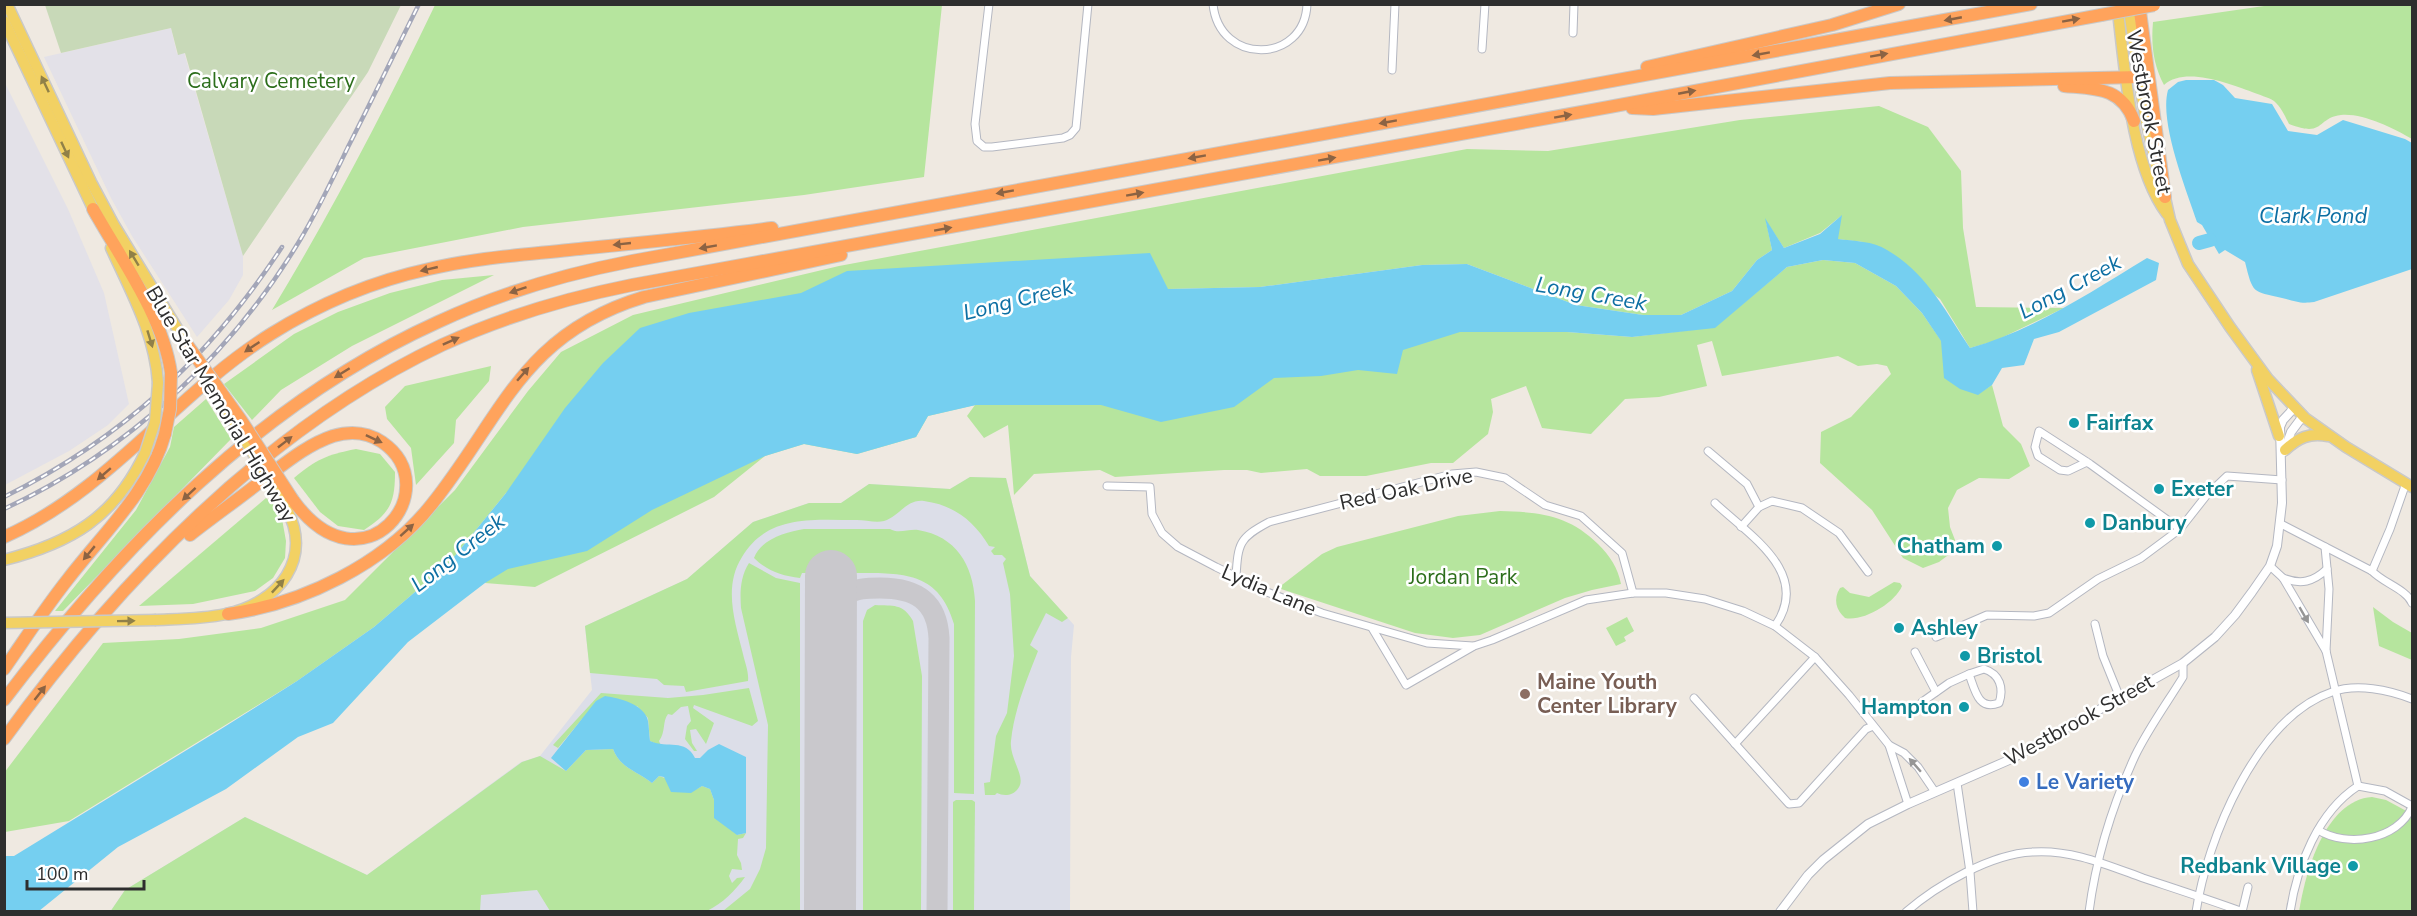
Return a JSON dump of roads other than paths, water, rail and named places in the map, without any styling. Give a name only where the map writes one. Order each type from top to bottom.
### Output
[{"type":"highway","points":[[1446,111],[1806,31],[1899,4]]},
{"type":"highway","points":[[4,700],[101,581],[161,519],[267,426],[312,392],[386,347],[489,300],[575,273],[2031,4]]},
{"type":"highway","points":[[2139,4],[2165,197]]},
{"type":"highway","points":[[4,739],[67,658],[149,566],[231,487],[297,432],[368,385],[442,345],[513,317],[604,290],[2156,5]]},
{"type":"highway","points":[[1609,107],[1653,109],[1890,83],[2140,77]]},
{"type":"highway","points":[[1976,80],[2086,88],[2107,92],[2125,104],[2134,121]]},
{"type":"highway","points":[[4,537],[58,508],[87,488],[198,389],[247,350],[313,311],[380,283],[430,268],[470,262],[759,229],[931,206]]},
{"type":"highway","points":[[4,669],[69,578],[137,494],[157,458],[170,409],[171,373],[157,323],[93,209]]},
{"type":"highway","points":[[228,614],[253,610],[310,591],[360,565],[395,541],[432,505],[525,371],[561,338],[584,322],[644,297],[834,257],[867,249],[886,240]]},
{"type":"highway","points":[[149,566],[294,457],[335,436],[352,433],[376,439],[394,454],[404,474],[405,496],[400,511],[387,527],[368,537],[348,539],[326,532],[289,503],[241,420],[186,344]]},
{"type":"main road","name":"Blue Star Memorial Highway","points":[[7,4],[96,191],[186,344]]},
{"type":"main road","name":"Westbrook Street","points":[[2117,4],[2134,121],[2150,183],[2170,219]]},
{"type":"main road","name":"Westbrook Street","points":[[2128,4],[2151,146],[2170,219],[2195,276],[2254,361]]},
{"type":"main road","name":"Blue Star Memorial Highway","points":[[4,21],[146,325],[152,345],[158,383],[155,422],[145,453],[135,475],[119,497],[91,523],[54,545],[4,560]]},
{"type":"main road","points":[[2254,361],[2303,416],[2329,436],[2409,485]]},
{"type":"main road","points":[[2254,361],[2279,436]]},
{"type":"main road","points":[[2284,453],[2296,439],[2305,436],[2329,436]]},
{"type":"main road","name":"Blue Star Memorial Highway","points":[[4,623],[156,620],[228,614],[252,605],[271,594],[289,573],[297,542],[289,503]]},
{"type":"street","points":[[988,4],[975,124],[977,141],[984,147],[1044,141],[1070,135],[1076,128],[1088,4]]},
{"type":"street","points":[[1213,4],[1218,25],[1227,38],[1246,48],[1268,50],[1289,41],[1295,35],[1305,19],[1307,4]]},
{"type":"street","points":[[1392,70],[1395,4]]},
{"type":"street","points":[[1482,49],[1485,4]]},
{"type":"street","points":[[1573,33],[1574,4]]},
{"type":"street","points":[[2279,436],[2281,424],[2294,408]]},
{"type":"street","name":"Westbrook Street","points":[[1780,912],[1808,874],[1848,839],[1868,825],[1908,804],[2009,760],[2183,663],[2215,637],[2235,615],[2270,566],[2281,524],[2284,453],[2290,432],[2303,416]]},
{"type":"street","points":[[2087,462],[2068,471],[2053,466],[2038,456],[2035,447],[2039,431],[2087,462],[2180,529]]},
{"type":"street","name":"Westbrook Street","points":[[2279,436],[2284,453]]},
{"type":"street","points":[[1708,451],[1747,484],[1760,507]]},
{"type":"street","name":"Red Oak Drive","points":[[1236,577],[1238,554],[1244,538],[1269,522],[1452,474],[1476,472],[1505,478],[1545,505],[1581,516],[1622,553],[1634,593]]},
{"type":"street","points":[[1936,637],[1987,615],[2034,616],[2049,613],[2098,579],[2141,558],[2180,529],[2206,496],[2227,476],[2282,480]]},
{"type":"street","points":[[2372,571],[2409,485]]},
{"type":"street","name":"Lydia Lane","points":[[1107,486],[1150,487],[1152,514],[1162,533],[1178,547],[1278,596],[1372,628],[1427,643],[1474,646]]},
{"type":"street","points":[[1741,527],[1760,507],[1772,501],[1792,505],[1812,513],[1839,533],[1868,572]]},
{"type":"street","points":[[1715,503],[1773,556],[1782,572],[1787,602],[1784,613],[1775,626]]},
{"type":"street","points":[[2281,524],[2372,571],[2379,579],[2410,598],[2412,603]]},
{"type":"street","points":[[2325,547],[2329,589],[2326,651],[2358,786]]},
{"type":"street","points":[[2270,566],[2283,578],[2326,651]]},
{"type":"street","points":[[2283,578],[2306,582],[2318,578],[2327,569]]},
{"type":"street","points":[[1372,628],[1406,685],[1474,646],[1586,600],[1634,593],[1666,593],[1705,599],[1743,611],[1775,626],[1815,657],[1849,694],[1889,745],[1904,753],[1918,767],[1935,792]]},
{"type":"street","points":[[2095,624],[2103,656],[2120,698]]},
{"type":"street","points":[[1915,652],[1936,692]]},
{"type":"street","points":[[1735,744],[1815,657]]},
{"type":"street","points":[[2089,912],[2098,861],[2111,816],[2136,754],[2183,677],[2183,663]]},
{"type":"street","points":[[1922,702],[1969,674],[1984,669],[1992,671],[2001,684],[2002,693],[1999,703],[1991,706],[1983,704],[1969,674]]},
{"type":"street","points":[[2196,912],[2206,866],[2234,796],[2278,727],[2311,702],[2335,691],[2371,689],[2412,699]]},
{"type":"street","points":[[1694,698],[1790,804],[1799,803],[1866,729],[1873,726]]},
{"type":"street","points":[[1889,745],[1908,804]]},
{"type":"street","points":[[1957,783],[1970,872],[1973,912]]},
{"type":"street","points":[[2290,912],[2299,871],[2319,830],[2339,801],[2358,786],[2385,791],[2412,807],[2401,825],[2374,836],[2333,838],[2319,830]]},
{"type":"street","points":[[1905,912],[1946,884],[1970,872],[2002,857],[2031,852],[2059,853],[2098,861],[2242,911],[2248,887]]},
{"type":"water","name":"Clark Pond","points":[[2214,80],[2223,85],[2235,98],[2272,104],[2288,131],[2317,135],[2343,120],[2412,143],[2412,269],[2314,302],[2298,302],[2265,294],[2255,289],[2245,262],[2225,250],[2219,254],[2202,225],[2197,222],[2181,174],[2170,137],[2166,104],[2168,90],[2178,82]]},
{"type":"water","points":[[1842,215],[1838,239],[1876,245],[1901,259],[1924,281],[1970,348],[2039,321],[2147,258],[2159,263],[2156,280],[2059,332],[2034,339],[2024,365],[2002,368],[1992,385],[1978,395],[1960,389],[1944,378],[1941,341],[1922,313],[1896,286],[1855,263],[1823,260],[1787,267],[1715,328],[1632,337],[1567,332],[1460,332],[1403,350],[1397,374],[1358,370],[1321,376],[1274,378],[1234,407],[1161,422],[1101,405],[976,405],[928,416],[916,437],[857,454],[804,444],[765,456],[652,510],[587,551],[508,569],[485,583],[408,642],[333,723],[298,737],[226,789],[118,847],[39,911],[5,911],[5,856],[14,856],[297,681],[374,627],[449,563],[506,493],[565,408],[603,363],[640,328],[689,313],[801,293],[847,271],[1150,253],[1168,289],[1260,287],[1422,265],[1467,264],[1576,305],[1643,315],[1681,315],[1732,291],[1757,260],[1772,250],[1765,218],[1784,248],[1820,234]]},
{"type":"water","points":[[605,696],[618,698],[637,707],[646,715],[650,741],[681,746],[691,752],[695,758],[700,758],[719,744],[746,757],[746,833],[737,835],[714,818],[714,800],[710,789],[702,786],[691,793],[671,792],[664,777],[659,776],[652,783],[624,765],[613,749],[586,750],[566,771],[551,758],[596,701]]},
{"type":"waterway","name":"Long Creek","points":[[2199,243],[2210,240]]},
{"type":"railway","points":[[4,509],[49,486],[134,429],[208,361],[242,323],[273,282],[307,229],[419,4]]},
{"type":"railway","points":[[4,497],[87,449],[160,392],[225,325],[282,247]]},
{"type":"place","name":"Fairfax","points":[[2074,423]]},
{"type":"place","name":"Exeter","points":[[2159,489]]},
{"type":"place","name":"Danbury","points":[[2090,523]]},
{"type":"place","name":"Chatham","points":[[1997,546]]},
{"type":"place","name":"Ashley","points":[[1899,628]]},
{"type":"place","name":"Bristol","points":[[1965,656]]},
{"type":"place","name":"Maine Youth Center Library","points":[[1525,694]]},
{"type":"place","name":"Hampton","points":[[1964,707]]},
{"type":"place","name":"Le Variety","points":[[2024,782]]},
{"type":"place","name":"Redbank Village","points":[[2353,866]]},
{"type":"park label","name":"Calvary Cemetery","points":[[271,81]]},
{"type":"park label","name":"Jordan Park","points":[[1463,577]]}]
